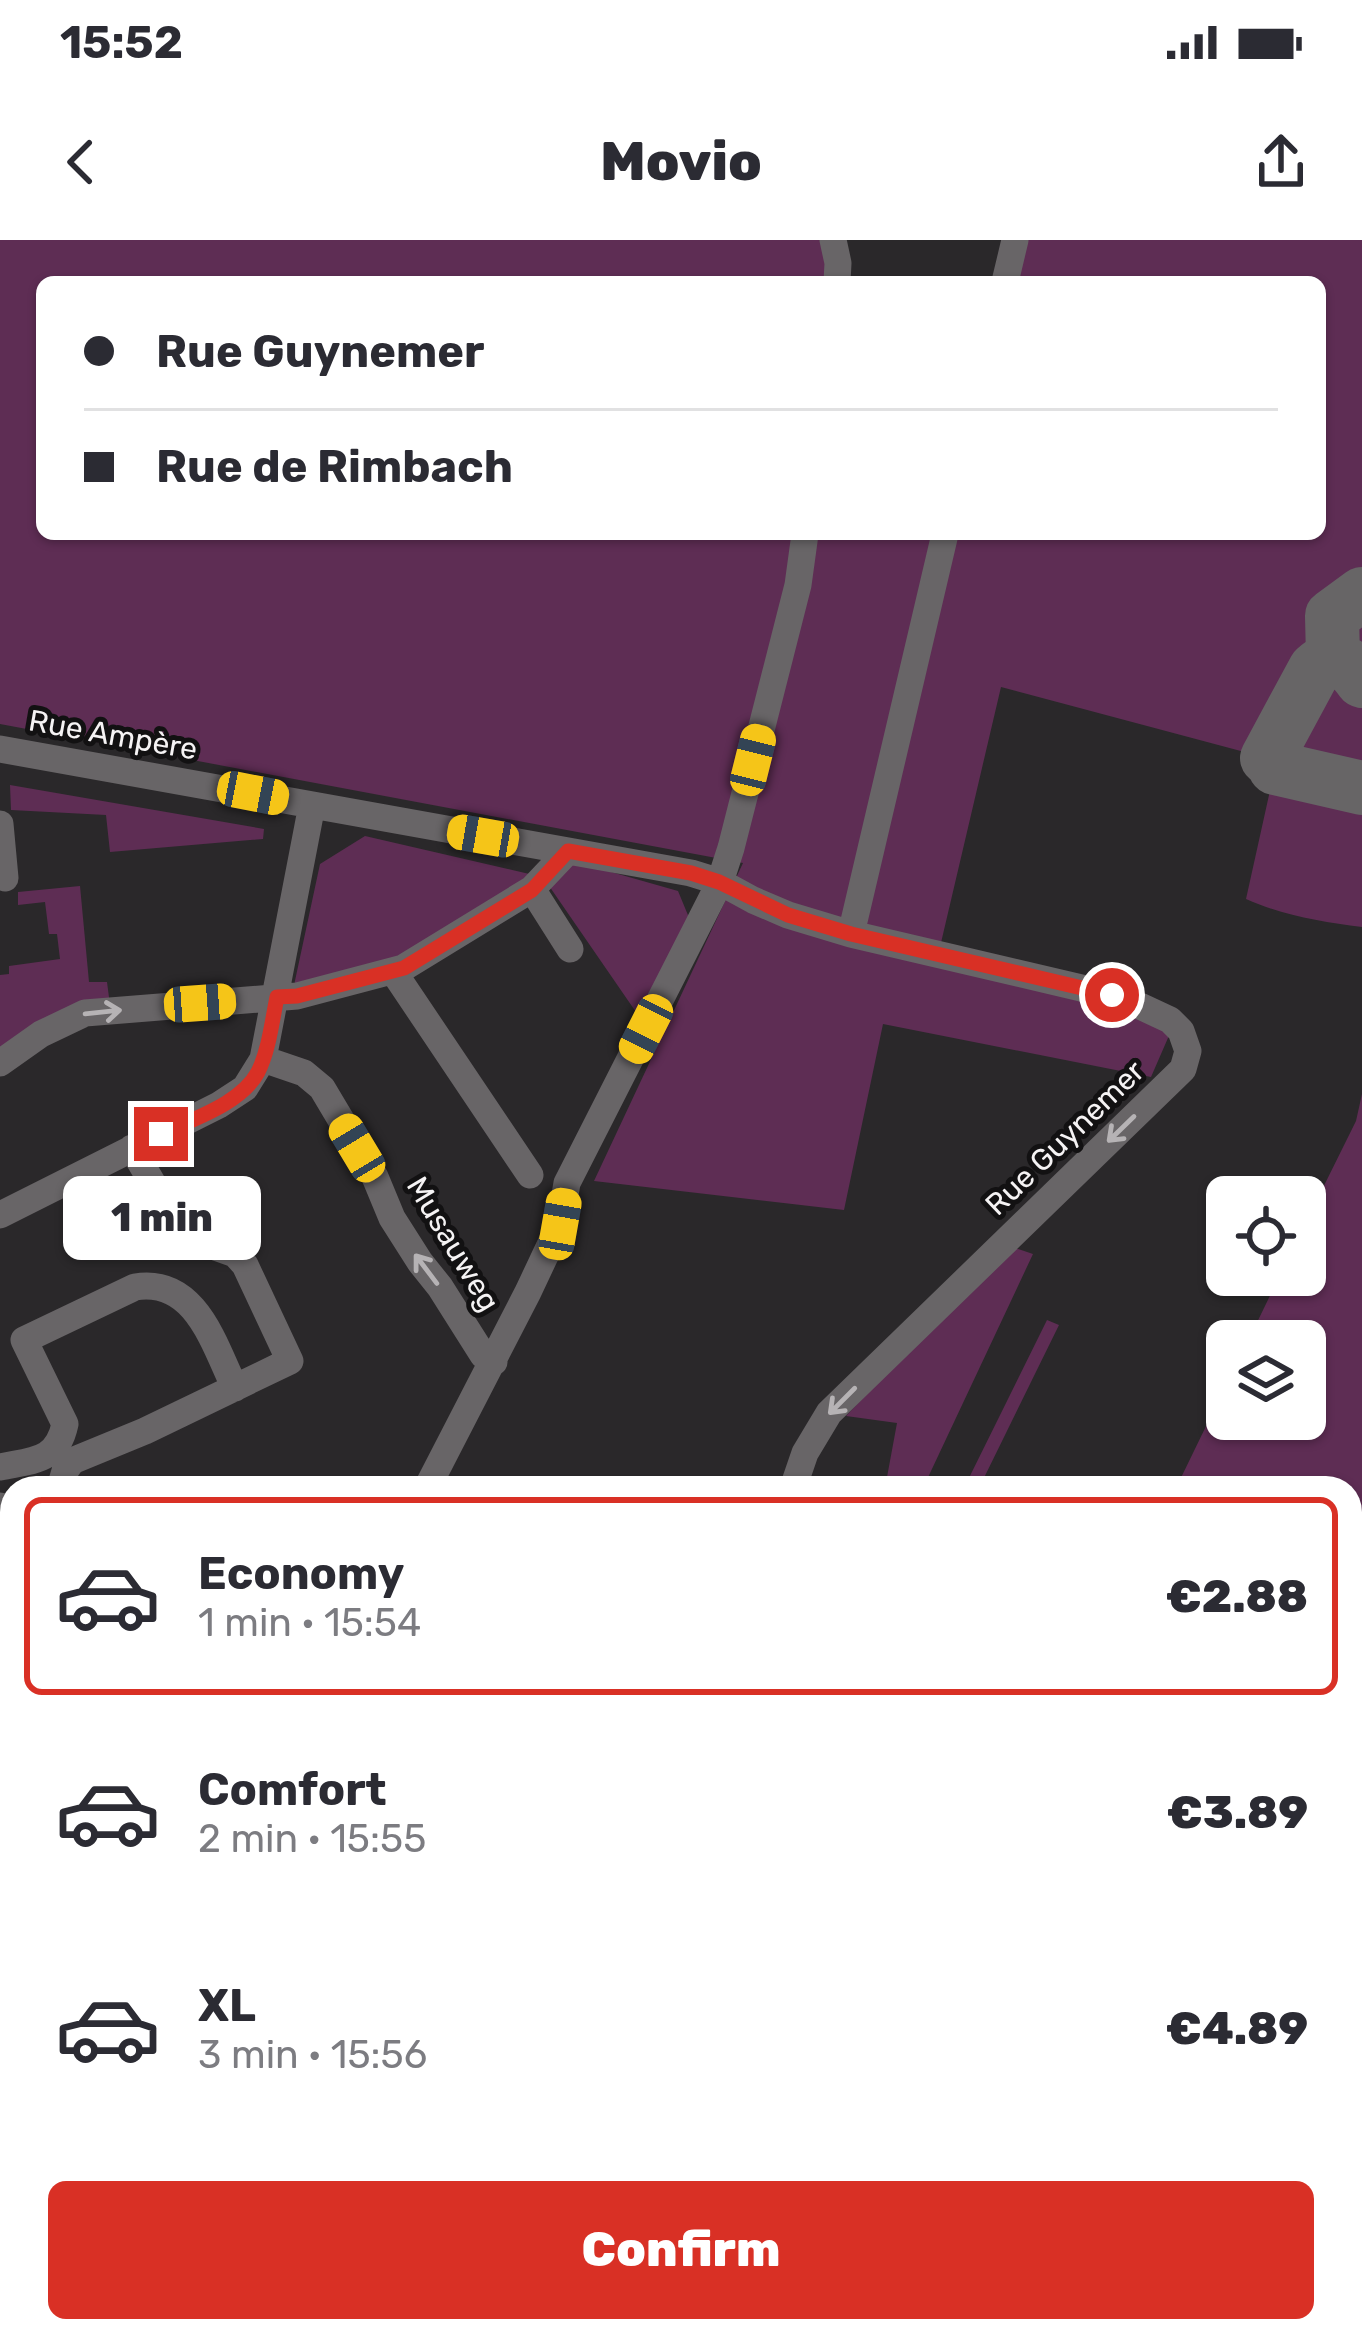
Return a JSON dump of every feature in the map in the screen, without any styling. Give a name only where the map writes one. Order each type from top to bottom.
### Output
[{"type":"street","points":[[1006,276],[1015,240]]},
{"type":"street","points":[[433,1476],[560,1224],[567,1183],[719,882],[798,585],[804,540]]},
{"type":"street","points":[[851,934],[944,540]]},
{"type":"street","name":"Rue Ampère","points":[[0,749],[691,873],[719,882]]},
{"type":"street","points":[[0,1215],[237,1095],[252,1081],[263,1059],[277,997],[312,805]]},
{"type":"street","points":[[0,824],[4,878]]},
{"type":"street","points":[[0,1063],[41,1034],[85,1012],[297,996],[393,971],[416,962],[532,890],[568,851]]},
{"type":"street","name":"Rue Guynemer","points":[[719,882],[788,915],[851,934],[1112,995],[1170,1021],[1181,1031],[1188,1051],[1184,1069],[829,1413],[797,1476]]},
{"type":"street","points":[[532,890],[569,949]]},
{"type":"street","points":[[393,971],[530,1175]]},
{"type":"street","name":"Musauweg","points":[[263,1059],[304,1072],[322,1088],[412,1250],[482,1355],[494,1362]]},
{"type":"street","points":[[64,1476],[72,1461],[290,1361],[245,1265],[235,1254],[181,1232],[132,1148]]},
{"type":"street","points":[[0,1467],[39,1459],[62,1439],[64,1424],[24,1340],[135,1287],[165,1288],[194,1307],[236,1388]]},
{"type":"shaded area","points":[[0,240],[845,240],[842,276],[36,276],[36,540],[1326,540],[1326,276],[1019,276],[1028,240],[1362,240],[1362,927],[1302,917],[1246,899],[1275,768],[1267,758],[1001,687],[940,947],[1178,1015],[1151,1077],[883,1024],[844,1210],[594,1181],[743,863],[0,724]]},
{"type":"shaded area","points":[[10,785],[264,829],[263,839],[110,852],[106,815],[11,810]]},
{"type":"shaded area","points":[[365,836],[538,876],[399,964],[293,990],[320,864]]},
{"type":"shaded area","points":[[576,862],[678,891],[690,920],[638,1015],[545,880]]},
{"type":"shaded area","points":[[80,886],[89,982],[107,982],[110,1005],[0,1052],[0,975],[9,974],[9,966],[60,959],[57,934],[49,934],[45,902],[18,905],[18,892]]},
{"type":"shaded area","points":[[1362,1094],[1362,1476],[1182,1476],[1206,1426],[1206,1440],[1326,1440],[1326,1320],[1258,1320],[1270,1296],[1326,1296],[1326,1182],[1356,1121]]},
{"type":"shaded area","points":[[991,1240],[1033,1254],[929,1476],[887,1476],[897,1423],[846,1416],[953,1303]]},
{"type":"shaded area","points":[[1047,1320],[1059,1325],[985,1476],[970,1476]]},
{"type":"taxiway","points":[[1333,657],[1332,616],[1362,594]]},
{"type":"taxiway","points":[[1267,758],[1322,663],[1341,661],[1362,681]]},
{"type":"taxiway","points":[[1275,768],[1362,788]]},
{"type":"route","points":[[161,1134],[237,1095],[252,1081],[263,1059],[277,997],[404,968],[532,890],[568,851],[691,873],[788,915],[851,934],[1112,995]]}]
